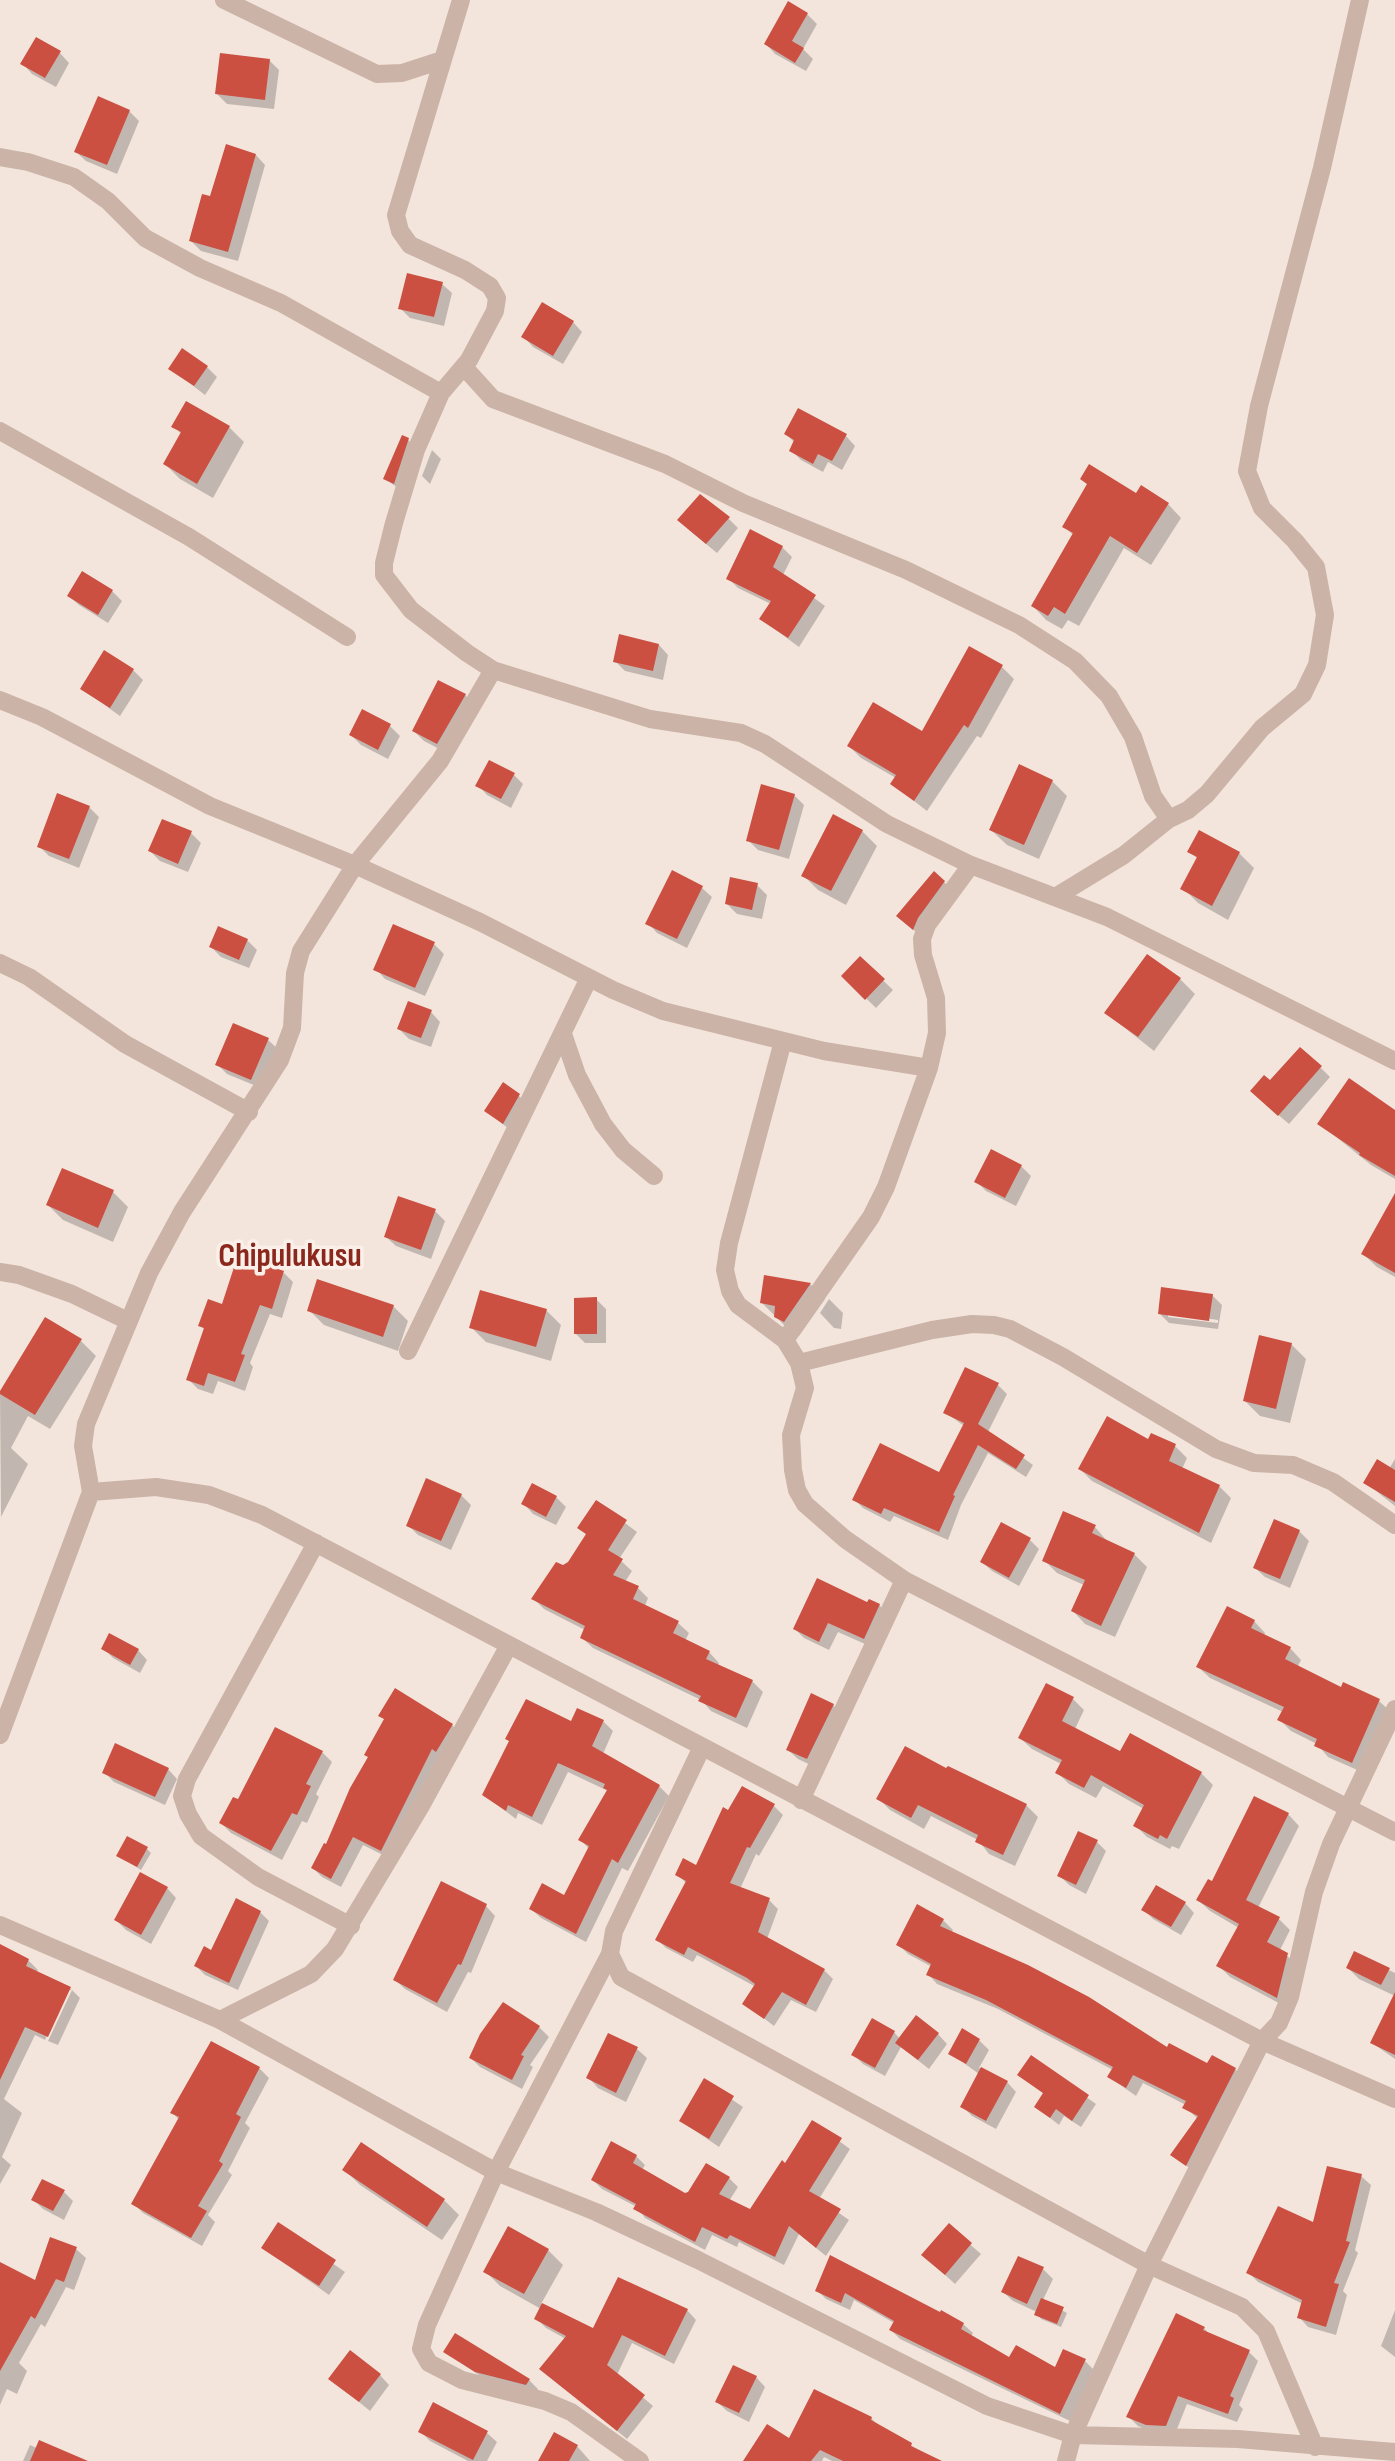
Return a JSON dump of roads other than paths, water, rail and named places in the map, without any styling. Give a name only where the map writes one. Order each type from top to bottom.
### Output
[{"type":"street","points":[[224,0],[377,74],[402,73],[442,60]]},
{"type":"street","points":[[461,0],[396,215],[400,231],[410,245],[465,270],[489,286],[497,298],[495,311],[464,367],[441,393],[416,450],[384,563],[384,575],[411,610],[493,670],[650,719],[741,733],[765,744],[887,824],[971,865],[1057,895],[1107,917],[1395,1061]]},
{"type":"street","points":[[1057,895],[1124,855],[1169,819],[1188,810],[1207,794],[1262,728],[1303,694],[1317,665],[1325,615],[1315,567],[1295,541],[1262,508],[1247,471],[1259,406],[1322,168],[1360,0]]},
{"type":"street","points":[[0,156],[74,177],[108,201],[145,238],[200,268],[281,303],[441,393]]},
{"type":"street","points":[[464,367],[493,399],[665,464],[743,503],[906,570],[1019,625],[1064,654],[1110,696],[1133,737],[1153,796],[1169,819]]},
{"type":"street","points":[[0,431],[189,537],[347,637]]},
{"type":"street","points":[[0,1735],[91,1492],[83,1446],[86,1424],[128,1321],[182,1212],[280,1060],[292,1028],[295,973],[301,951],[355,865],[440,761],[493,670]]},
{"type":"street","points":[[0,700],[41,717],[210,806],[355,865],[663,1011],[824,1051],[929,1068]]},
{"type":"street","points":[[785,1340],[870,1217],[886,1187],[929,1068],[937,1033],[936,998],[923,955],[922,939],[927,925],[971,865]]},
{"type":"street","points":[[0,963],[29,976],[125,1044],[249,1111]]},
{"type":"street","points":[[408,1351],[589,978]]},
{"type":"street","points":[[563,1034],[577,1075],[603,1124],[623,1150],[654,1176]]},
{"type":"street","points":[[783,1041],[729,1243],[725,1270],[730,1291],[738,1305],[785,1340],[799,1363],[805,1388],[791,1435],[797,1490],[805,1504],[904,1580],[1395,1832]]},
{"type":"street","points":[[0,1272],[19,1275],[72,1294],[128,1321]]},
{"type":"street","points":[[799,1363],[932,1330],[972,1324],[1010,1329],[1063,1357],[1216,1450],[1254,1463],[1293,1465],[1334,1482],[1395,1525]]},
{"type":"street","points":[[91,1492],[156,1487],[209,1495],[262,1515],[1262,2041],[1395,2099]]},
{"type":"street","points":[[316,1543],[187,1779],[182,1796],[188,1814],[201,1836],[258,1877],[351,1926]]},
{"type":"street","points":[[801,1800],[904,1580]]},
{"type":"street","points":[[220,2020],[311,1975],[351,1926],[509,1645]]},
{"type":"street","points":[[1066,2461],[1073,2435],[1149,2266],[1262,2041],[1279,2023],[1290,1997],[1314,1892],[1331,1844],[1395,1709]]},
{"type":"street","points":[[640,2461],[571,2412],[545,2401],[462,2380],[429,2362],[421,2349],[427,2325],[496,2172],[610,1954],[614,1931],[702,1747]]},
{"type":"street","points":[[0,1925],[220,2020],[496,2172],[596,2212],[698,2260],[987,2406],[1073,2435],[1237,2439],[1386,2455]]},
{"type":"street","points":[[610,1954],[621,1977],[1149,2266],[1242,2307],[1266,2331],[1315,2446]]},
{"type":"district","name":"Chipulukusu","points":[[290,1258]]}]
